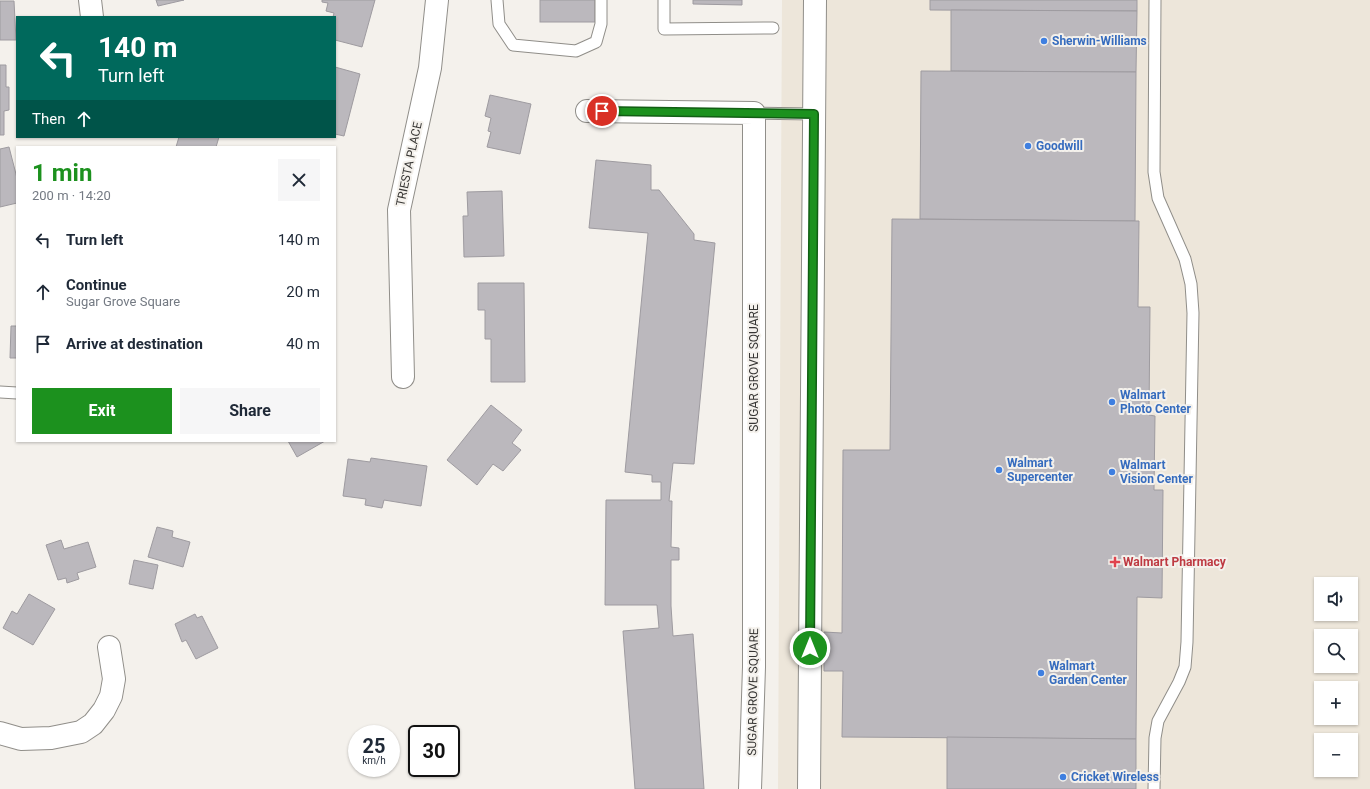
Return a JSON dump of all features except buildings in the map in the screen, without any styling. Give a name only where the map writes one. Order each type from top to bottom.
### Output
[{"type":"street","points":[[90,0],[92,16]]},
{"type":"street","name":"TRIESTA PLACE","points":[[403,378],[399,210],[430,68],[437,0]]},
{"type":"street","points":[[809,789],[815,0]]},
{"type":"street","points":[[587,111],[754,113]]},
{"type":"street","name":"SUGAR GROVE SQUARE","points":[[750,789],[754,668],[754,113]]},
{"type":"street","points":[[0,733],[21,739],[51,738],[81,732],[93,724],[104,710],[111,696],[114,679],[109,647]]},
{"type":"lane","points":[[497,0],[499,24],[513,45],[576,52],[596,42],[601,24],[601,0]]},
{"type":"lane","points":[[664,0],[664,29],[773,28]]},
{"type":"lane","points":[[1154,789],[1158,721],[1185,666],[1188,642],[1193,312],[1191,284],[1185,259],[1158,198],[1154,172],[1155,0]]},
{"type":"lane","points":[[754,113],[814,114]]},
{"type":"lane","points":[[0,392],[16,393]]},
{"type":"shaded area","points":[[782,0],[1370,0],[1370,789],[778,789]]},
{"type":"place","name":"Sherwin-Williams","points":[[1044,41]]},
{"type":"place","name":"Goodwill","points":[[1028,146]]},
{"type":"place","name":"Walmart Photo Center","points":[[1112,402]]},
{"type":"place","name":"Walmart Supercenter","points":[[999,470]]},
{"type":"place","name":"Walmart Vision Center","points":[[1112,472]]},
{"type":"place","name":"Walmart Pharmacy","points":[[1115,562]]},
{"type":"place","name":"Walmart Garden Center","points":[[1041,673]]},
{"type":"place","name":"Cricket Wireless","points":[[1063,777]]},
{"type":"route","points":[[602,111],[814,114],[810,648]]}]
